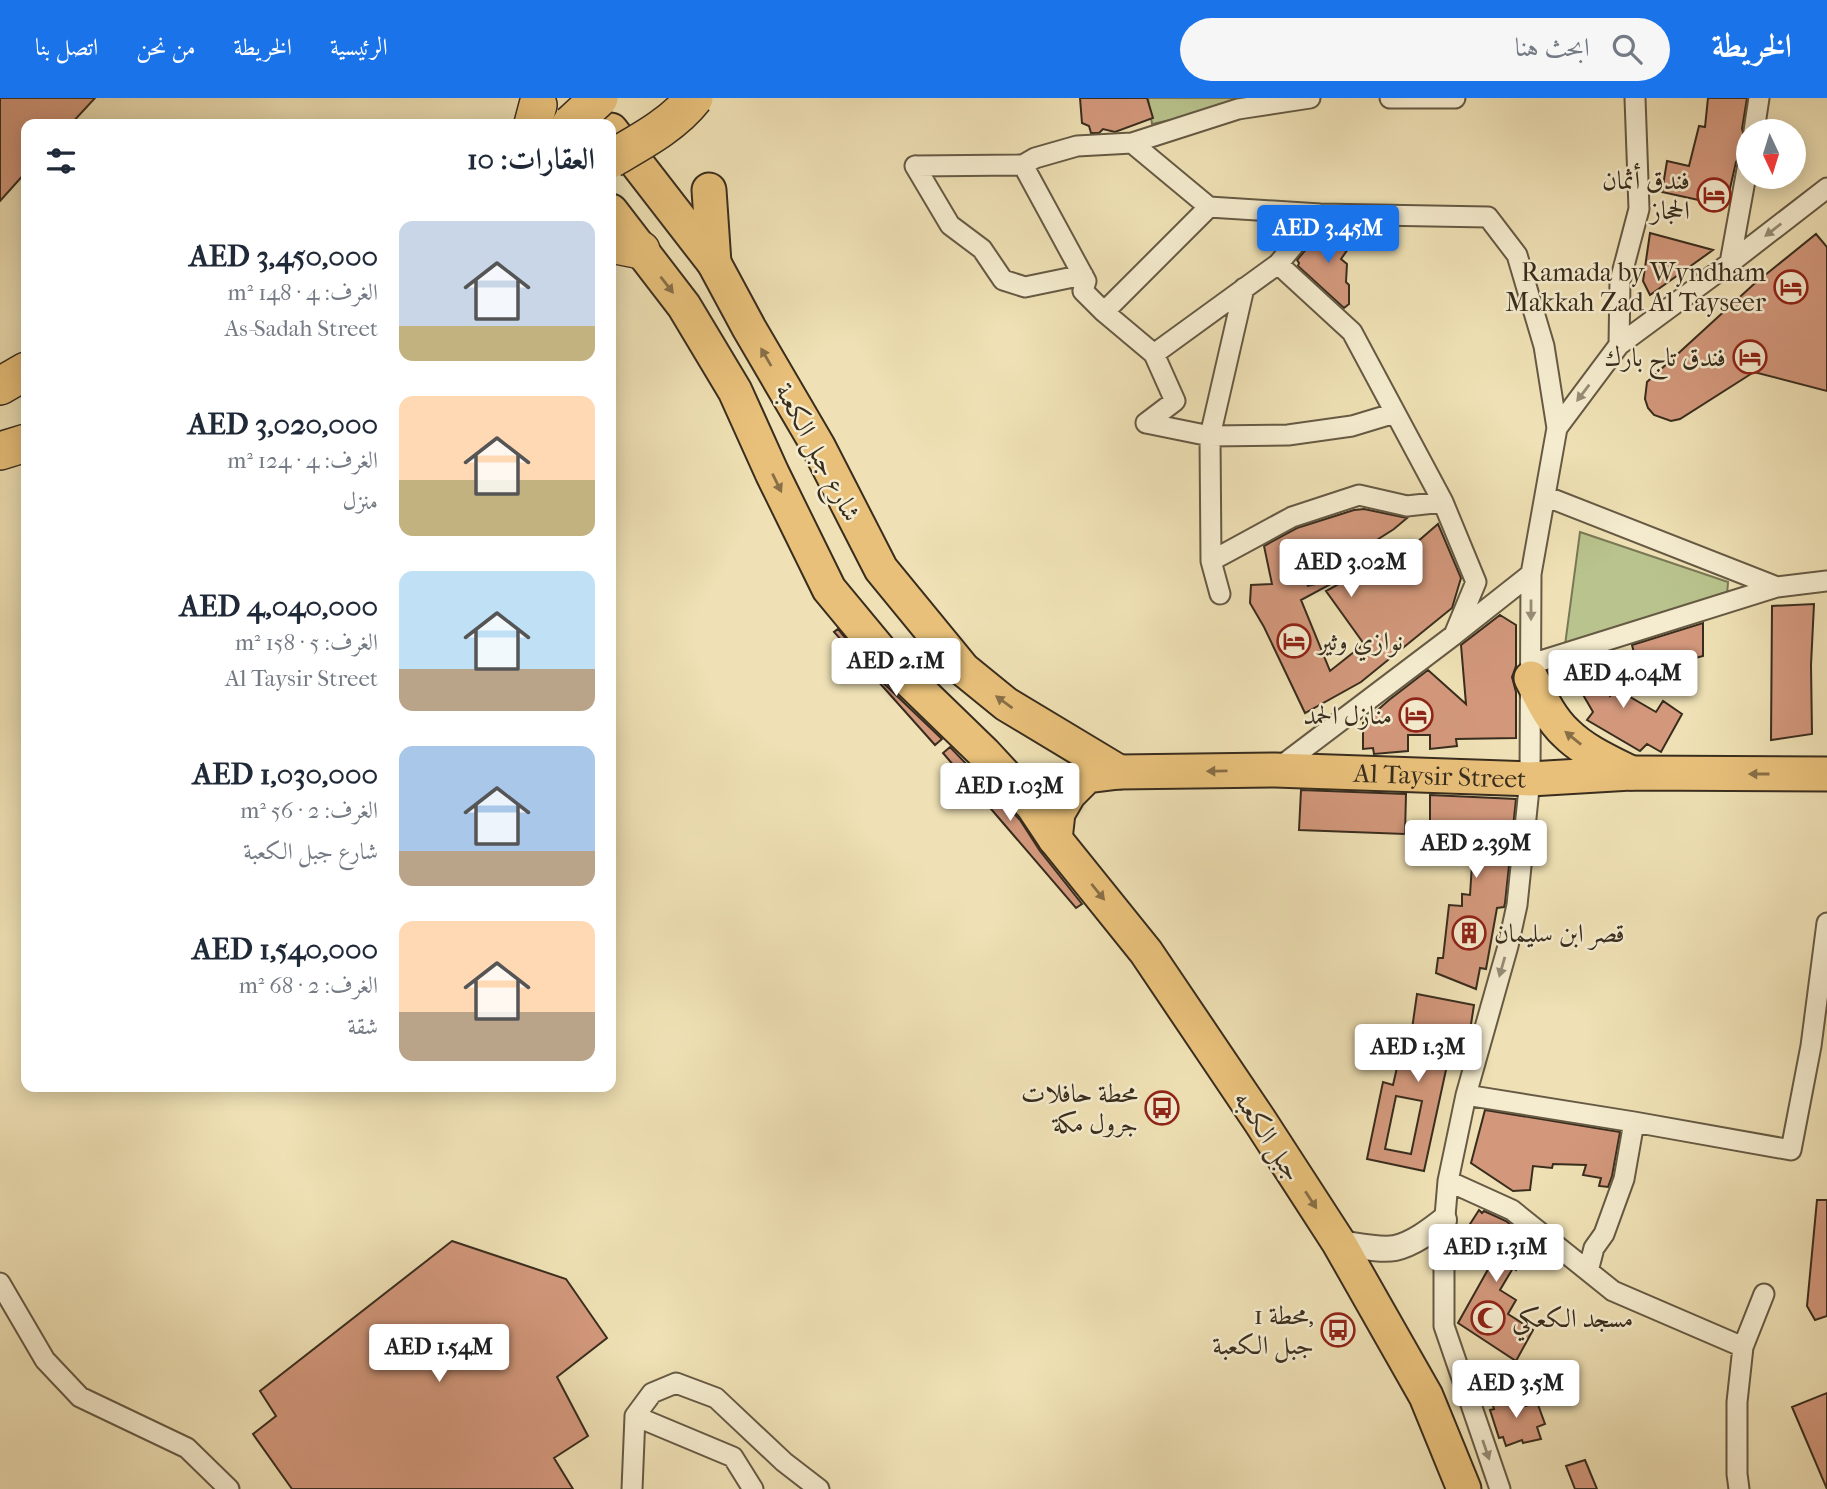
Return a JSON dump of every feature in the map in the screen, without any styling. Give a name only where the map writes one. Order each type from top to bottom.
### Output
[{"type":"highway","points":[[586,98],[602,119]]},
{"type":"highway","points":[[576,119],[599,98]]},
{"type":"highway","points":[[616,150],[659,98]]},
{"type":"highway","points":[[616,153],[653,134],[694,98]]},
{"type":"highway","name":"شارع جبل الكعبة","points":[[616,136],[714,263],[818,446],[881,569],[963,669],[1006,704],[1119,772]]},
{"type":"highway","points":[[709,190],[714,263]]},
{"type":"highway","name":"شارع جبل الكعبة","points":[[616,223],[626,247],[684,306],[735,391],[829,589],[887,659],[984,753],[1033,806]]},
{"type":"highway","points":[[0,386],[21,374]]},
{"type":"highway","points":[[0,403],[21,397]]},
{"type":"highway","points":[[0,451],[21,445]]},
{"type":"highway","points":[[0,465],[21,467]]},
{"type":"highway","points":[[1531,671],[1546,709],[1567,734],[1597,756],[1631,773]]},
{"type":"highway","name":"Al Taysir Street","points":[[1055,839],[1058,813],[1069,794],[1087,776],[1119,772],[1275,770],[1530,779],[1631,773],[1827,774]]},
{"type":"highway","name":"جبل الكعبه","points":[[1033,806],[1055,839],[1146,952],[1339,1243],[1426,1396],[1464,1489]]},
{"type":"street","points":[[1083,275],[1025,287],[1003,280],[982,249],[950,225],[915,166],[1023,165],[1035,158],[1077,146],[1132,143],[1238,108],[1310,98]]},
{"type":"street","points":[[1390,98],[1455,98]]},
{"type":"street","points":[[1619,345],[1620,281],[1639,209],[1635,98]]},
{"type":"street","points":[[1756,119],[1759,98]]},
{"type":"street","points":[[1132,143],[1209,207],[1320,214],[1488,217],[1517,255],[1544,346],[1557,428],[1531,574],[1530,779],[1517,905],[1466,1095],[1448,1181],[1444,1220],[1444,1326],[1500,1489]]},
{"type":"street","points":[[1023,165],[1086,281],[1083,291],[1154,354],[1175,401],[1146,423],[1210,436],[1288,435],[1352,426],[1395,413]]},
{"type":"street","points":[[1557,428],[1619,345],[1827,188]]},
{"type":"street","points":[[1730,263],[1743,189]]},
{"type":"street","points":[[1104,312],[1209,207]]},
{"type":"street","points":[[1154,354],[1278,264],[1320,214]]},
{"type":"street","points":[[1278,264],[1352,332],[1443,502],[1476,582],[1454,635]]},
{"type":"street","points":[[1220,594],[1211,561],[1210,436],[1244,288]]},
{"type":"street","points":[[1211,561],[1292,517],[1359,495],[1407,506],[1443,502]]},
{"type":"street","points":[[1545,496],[1777,587]]},
{"type":"street","points":[[1275,770],[1531,574]]},
{"type":"street","points":[[1531,671],[1777,587],[1827,581]]},
{"type":"street","points":[[1466,1095],[1791,1150],[1811,1046],[1827,923]]},
{"type":"street","points":[[1588,1271],[1594,1248],[1604,1234],[1624,1179],[1634,1122]]},
{"type":"street","points":[[1448,1181],[1512,1210],[1613,1292],[1743,1347]]},
{"type":"street","points":[[1339,1243],[1394,1248],[1421,1237],[1444,1220]]},
{"type":"street","points":[[0,1283],[45,1360],[80,1397],[187,1448],[229,1489]]},
{"type":"street","points":[[1739,1489],[1737,1402],[1743,1347],[1764,1294]]},
{"type":"street","points":[[632,1489],[635,1416],[652,1393],[676,1383],[716,1398],[784,1462],[819,1489]]},
{"type":"street","points":[[635,1416],[733,1457],[753,1489]]},
{"type":"green space","points":[[1148,98],[1272,98],[1152,124]]},
{"type":"green space","points":[[1580,532],[1728,582],[1727,596],[1565,645]]},
{"type":"building","points":[[0,98],[95,98],[76,119],[21,119],[21,178],[0,201]]},
{"type":"building","points":[[1080,98],[1147,98],[1153,118],[1115,132],[1103,129],[1099,133],[1091,133],[1089,126],[1082,123]]},
{"type":"building","points":[[1708,98],[1747,98],[1744,119],[1736,119],[1736,162],[1726,206],[1662,192],[1667,161],[1689,166],[1699,126],[1705,127]]},
{"type":"building","points":[[1324,228],[1347,240],[1348,249],[1341,259],[1347,264],[1346,282],[1349,285],[1349,304],[1344,308],[1298,266],[1297,260]]},
{"type":"building","points":[[1650,233],[1713,250],[1650,295],[1643,281]]},
{"type":"building","name":"فندق تاج بارك","points":[[1816,234],[1827,247],[1827,391],[1754,372],[1680,419],[1671,421],[1654,415],[1645,399],[1647,382],[1754,284]]},
{"type":"building","points":[[1364,509],[1407,518],[1350,557],[1305,564],[1313,582],[1307,586],[1329,581],[1331,584],[1301,600],[1330,671],[1364,644],[1326,591],[1355,575],[1387,568],[1438,524],[1461,578],[1452,608],[1361,682],[1305,713],[1250,603],[1251,585],[1272,584],[1264,546],[1297,528]]},
{"type":"building","points":[[1814,604],[1812,734],[1771,740],[1772,606]]},
{"type":"building","points":[[1500,615],[1516,625],[1516,666],[1512,677],[1516,692],[1516,738],[1456,739],[1457,746],[1430,749],[1430,735],[1408,735],[1408,751],[1374,754],[1373,748],[1363,749],[1363,723],[1428,670],[1466,704],[1461,645]]},
{"type":"building","points":[[1703,623],[1703,656],[1639,673],[1632,645]]},
{"type":"building","points":[[838,629],[873,673],[942,739],[935,745],[834,632]]},
{"type":"building","points":[[1596,656],[1610,696],[1618,690],[1656,712],[1663,701],[1682,714],[1661,752],[1647,744],[1640,751],[1587,720],[1593,712],[1582,693],[1580,694],[1567,667]]},
{"type":"building","points":[[950,747],[1020,820],[1040,851],[1082,904],[1076,908],[943,753]]},
{"type":"building","points":[[1301,790],[1406,794],[1405,834],[1299,830]]},
{"type":"building","name":"قصر ابن سليمان","points":[[1430,795],[1516,799],[1505,903],[1504,907],[1497,908],[1486,969],[1480,968],[1476,989],[1436,973],[1438,958],[1443,958],[1449,905],[1462,906],[1462,894],[1470,895],[1474,834],[1430,826]]},
{"type":"building","points":[[1417,994],[1474,1005],[1469,1037],[1454,1033],[1424,1171],[1367,1159],[1383,1082],[1393,1085],[1406,1028],[1412,1029]],"holes":[[[1396,1096],[1422,1101],[1411,1154],[1385,1149]]]},
{"type":"building","points":[[1485,1110],[1620,1132],[1608,1187],[1599,1186],[1601,1178],[1583,1175],[1586,1165],[1553,1164],[1552,1168],[1533,1166],[1530,1190],[1513,1191],[1471,1163]]},
{"type":"building","points":[[1817,1200],[1827,1200],[1827,1316],[1815,1320],[1807,1306]]},
{"type":"building","points":[[1479,1210],[1506,1221],[1531,1241],[1529,1244],[1532,1245],[1516,1270],[1513,1268],[1500,1290],[1516,1300],[1508,1314],[1533,1330],[1516,1361],[1458,1323],[1491,1264],[1462,1243],[1466,1237],[1463,1235]]},
{"type":"building","points":[[452,1241],[566,1279],[607,1338],[557,1377],[588,1436],[554,1458],[573,1489],[292,1489],[253,1434],[276,1416],[260,1391]]},
{"type":"building","points":[[1827,1393],[1827,1489],[1792,1407]]},
{"type":"building","points":[[1507,1394],[1508,1399],[1522,1394],[1526,1406],[1537,1402],[1545,1424],[1537,1427],[1541,1439],[1523,1443],[1522,1440],[1506,1446],[1503,1437],[1499,1438],[1490,1410],[1494,1409],[1491,1400]]},
{"type":"building","points":[[1585,1460],[1597,1489],[1575,1489],[1566,1466]]},
{"type":"place","name":"فندق أثمان الحجاز","points":[[1714,195]]},
{"type":"place","name":"Ramada by Wyndham Makkah Zad Al Tayseer","points":[[1791,287]]},
{"type":"place","name":"فندق تاج بارك","points":[[1750,357]]},
{"type":"place","name":"نوازي وثير","points":[[1294,641]]},
{"type":"place","name":"منازل الحمد","points":[[1416,715]]},
{"type":"place","name":"قصر ابن سليمان","points":[[1469,933]]},
{"type":"place","name":"محطة حافلات جرول مكة","points":[[1162,1108]]},
{"type":"place","name":"مسجد الكعكي","points":[[1488,1318]]},
{"type":"place","name":"محطة 1, جبل الكعبة","points":[[1338,1330]]}]
